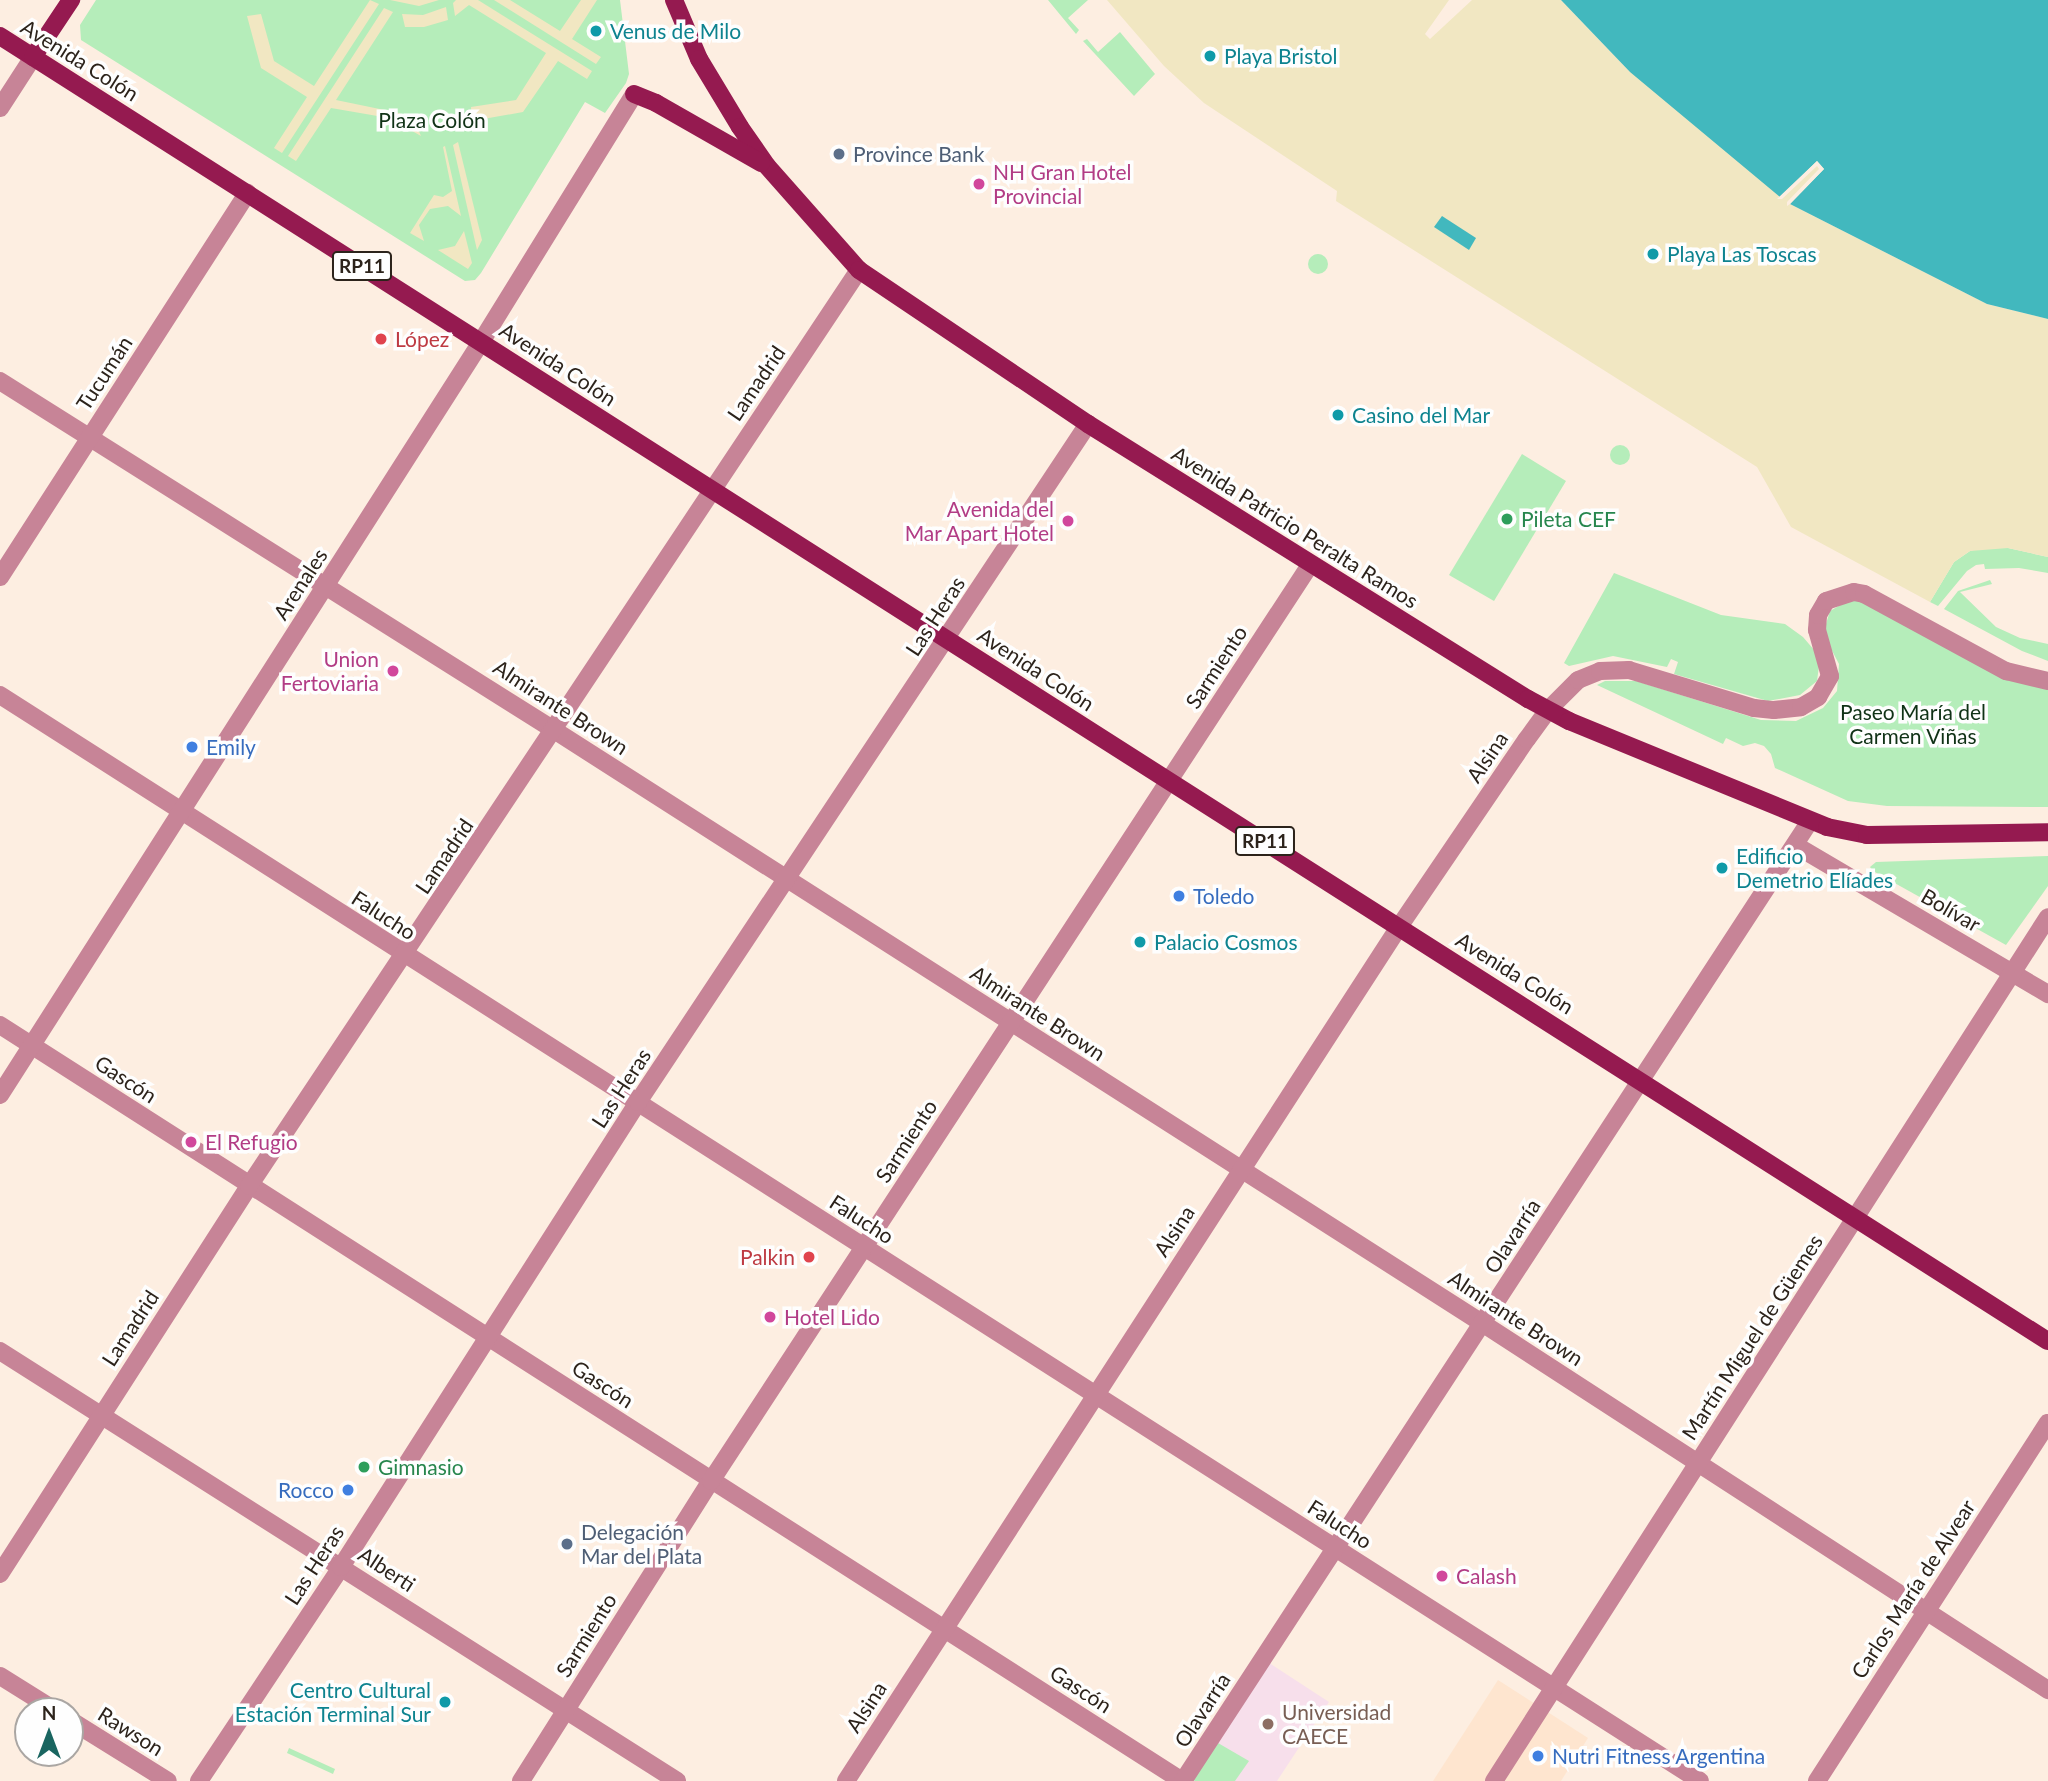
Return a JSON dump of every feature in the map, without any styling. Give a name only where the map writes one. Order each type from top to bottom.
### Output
[{"type":"main road","points":[[33,57],[71,0]]},
{"type":"main road","name":"Avenida Patricio Peralta Ramos","points":[[674,0],[699,59],[768,166],[859,270],[1088,424],[1310,565],[1548,710],[1810,821],[1867,835],[2048,832]]},
{"type":"main road","name":"Avenida Colón","points":[[0,36],[2048,1341]]},
{"type":"main road","points":[[634,94],[656,103],[768,166]]},
{"type":"street","points":[[0,108],[33,57]]},
{"type":"street","name":"Arenales","points":[[0,1095],[481,342],[634,94]]},
{"type":"street","name":"Tucumán","points":[[0,577],[247,193]]},
{"type":"street","name":"Lamadrid","points":[[0,1574],[249,1186],[859,270]]},
{"type":"street","name":"Almirante Brown","points":[[0,381],[554,730],[1482,1323],[2048,1690]]},
{"type":"street","name":"Las Heras","points":[[199,1781],[341,1567],[638,1102],[1088,424]]},
{"type":"street","name":"Sarmiento","points":[[521,1781],[711,1481],[1310,565]]},
{"type":"street","name":"Alsina","points":[[846,1781],[1094,1394],[1399,927],[1548,710],[1578,680],[1588,674],[1614,669],[1649,674],[1754,708],[1774,710],[1801,707],[1818,696],[1830,676],[1817,630],[1818,615],[1826,601],[1854,593],[1864,594],[2006,671],[2048,681]]},
{"type":"street","name":"Falucho","points":[[0,695],[404,956],[638,1102],[1700,1781]]},
{"type":"street","name":"Olavarría","points":[[1183,1781],[1810,821]]},
{"type":"street","name":"Bolívar","points":[[1795,845],[2048,994]]},
{"type":"street","name":"Martín Miguel de Güemes","points":[[1494,1781],[2048,917]]},
{"type":"street","name":"Gascón","points":[[0,1025],[1183,1781]]},
{"type":"street","name":"Alberti","points":[[0,1351],[677,1781]]},
{"type":"street","name":"Carlos María de Alvear","points":[[1816,1781],[2048,1423]]},
{"type":"street","points":[[0,1676],[34,1697]]},
{"type":"street","name":"Rawson","points":[[84,1729],[167,1781]]},
{"type":"shaded area","name":"Universidad CAECE","points":[[1263,1659],[1329,1702],[1277,1781],[1195,1781]]},
{"type":"shaded area","points":[[1498,1680],[1588,1738],[1561,1781],[1433,1781]]},
{"type":"green space","name":"Plaza Colón","points":[[96,0],[620,0],[629,74],[626,83],[605,113],[585,102],[481,273],[475,280],[465,281],[81,40],[80,25]]},
{"type":"green space","points":[[1048,0],[1088,0],[1068,18],[1079,30],[1076,34]]},
{"type":"green space","points":[[1120,32],[1155,74],[1134,96],[1083,41],[1087,39],[1098,52]]},
{"type":"green space","points":[[1318,254],[1325,257],[1328,264],[1325,271],[1318,274],[1311,271],[1308,264],[1311,257]]},
{"type":"green space","points":[[1620,445],[1627,448],[1630,455],[1627,462],[1620,465],[1613,462],[1610,455],[1613,448]]},
{"type":"green space","points":[[1522,454],[1566,481],[1494,601],[1449,575]]},
{"type":"green space","points":[[1981,548],[2008,548],[2048,557],[2048,573],[2019,568],[1985,569],[1984,564],[1976,565],[1967,571],[1938,606],[1930,602],[1954,562],[1970,551]]},
{"type":"green space","points":[[1614,573],[1721,615],[1785,624],[1803,637],[1815,651],[1819,666],[1817,681],[1800,695],[1768,701],[1674,674],[1678,662],[1671,659],[1667,667],[1613,656],[1569,666],[1564,663]]},
{"type":"green space","points":[[1990,580],[1992,584],[1960,592],[1996,627],[2020,638],[2048,644],[2048,661],[2022,651],[1944,609],[1958,591]]},
{"type":"green space","name":"Paseo María del Carmen Viñas","points":[[1849,600],[1860,601],[2014,681],[2048,688],[2048,807],[1887,806],[1848,801],[1775,768],[1771,754],[1764,746],[1755,743],[1743,746],[1726,738],[1723,744],[1597,685],[1605,681],[1636,681],[1761,720],[1796,721],[1823,708],[1837,691],[1839,664],[1828,643],[1825,627],[1830,611]]},
{"type":"green space","points":[[2048,856],[2048,886],[2006,945],[1870,867],[1876,862]]},
{"type":"green space","points":[[1218,1743],[1249,1761],[1235,1781],[1195,1781],[1187,1776]]},
{"type":"green space","points":[[289,1748],[335,1769],[333,1774],[287,1753]]},
{"type":"sand","points":[[370,0],[379,4],[282,153],[274,148],[307,97],[261,68],[247,16],[261,14],[274,61],[314,86]]},
{"type":"sand","points":[[390,0],[439,0],[419,6]]},
{"type":"sand","points":[[456,0],[478,0],[592,71],[587,79],[558,61],[523,112],[472,121],[471,107],[516,100],[546,53],[469,5],[455,16],[453,3]]},
{"type":"sand","points":[[494,0],[510,0],[560,31],[581,0],[597,0],[572,39],[601,57],[596,64]]},
{"type":"sand","name":"Playa Las Toscas","points":[[1107,0],[1449,0],[1425,34],[1430,39],[1472,0],[1561,0],[1630,72],[1817,161],[1824,169],[1790,204],[1987,304],[2048,319],[2048,557],[2008,548],[1970,551],[1954,562],[1930,602],[1791,527],[1757,467],[1336,201],[1337,191],[1204,103],[1164,66]]},
{"type":"sand","points":[[446,7],[448,20],[424,27],[405,27],[402,14],[423,15]]},
{"type":"sand","points":[[384,8],[393,12],[336,100],[399,113],[415,122],[421,136],[389,118],[331,108],[296,161],[288,156]]},
{"type":"sand","points":[[458,142],[482,240],[477,250],[453,145]]},
{"type":"sand","points":[[445,146],[461,216],[448,206],[430,209],[419,225],[424,241],[410,233],[434,195],[443,197],[452,191],[443,147]]},
{"type":"sand","points":[[464,231],[472,263],[468,269],[438,250],[455,246]]},
{"type":"water","points":[[1561,0],[2048,0],[2048,319],[1987,304],[1790,204],[1824,169],[1817,161],[1780,197],[1630,72]]},
{"type":"water","points":[[1442,216],[1476,238],[1469,250],[1434,227]]},
{"type":"pier","points":[[1817,161],[1824,169],[1790,204],[1787,206],[1787,202],[1819,169],[1817,166],[1782,199],[1777,199]]},
{"type":"place","name":"Venus de Milo","points":[[596,31]]},
{"type":"place","name":"Playa Bristol","points":[[1210,56]]},
{"type":"place","name":"Province Bank","points":[[839,154]]},
{"type":"place","name":"NH Gran Hotel Provincial","points":[[979,184]]},
{"type":"place","name":"Playa Las Toscas","points":[[1653,254]]},
{"type":"place","name":"López","points":[[381,339]]},
{"type":"place","name":"Casino del Mar","points":[[1338,415]]},
{"type":"place","name":"Pileta CEF","points":[[1507,519]]},
{"type":"place","name":"Avenida del Mar Apart Hotel","points":[[1068,521]]},
{"type":"place","name":"Union Fertoviaria","points":[[393,671]]},
{"type":"place","name":"Emily","points":[[192,747]]},
{"type":"place","name":"Edificio Demetrio Elíades","points":[[1722,868]]},
{"type":"place","name":"Toledo","points":[[1179,896]]},
{"type":"place","name":"Palacio Cosmos","points":[[1140,942]]},
{"type":"place","name":"El Refugio","points":[[191,1142]]},
{"type":"place","name":"Palkin","points":[[809,1257]]},
{"type":"place","name":"Hotel Lido","points":[[770,1317]]},
{"type":"place","name":"Gimnasio","points":[[364,1467]]},
{"type":"place","name":"Rocco","points":[[348,1490]]},
{"type":"place","name":"Delegación Mar del Plata","points":[[567,1544]]},
{"type":"place","name":"Calash","points":[[1442,1576]]},
{"type":"place","name":"Centro Cultural Estación Terminal Sur","points":[[445,1702]]},
{"type":"place","name":"Universidad CAECE","points":[[1268,1724]]},
{"type":"place","name":"Nutri Fitness Argentina","points":[[1538,1756]]}]
